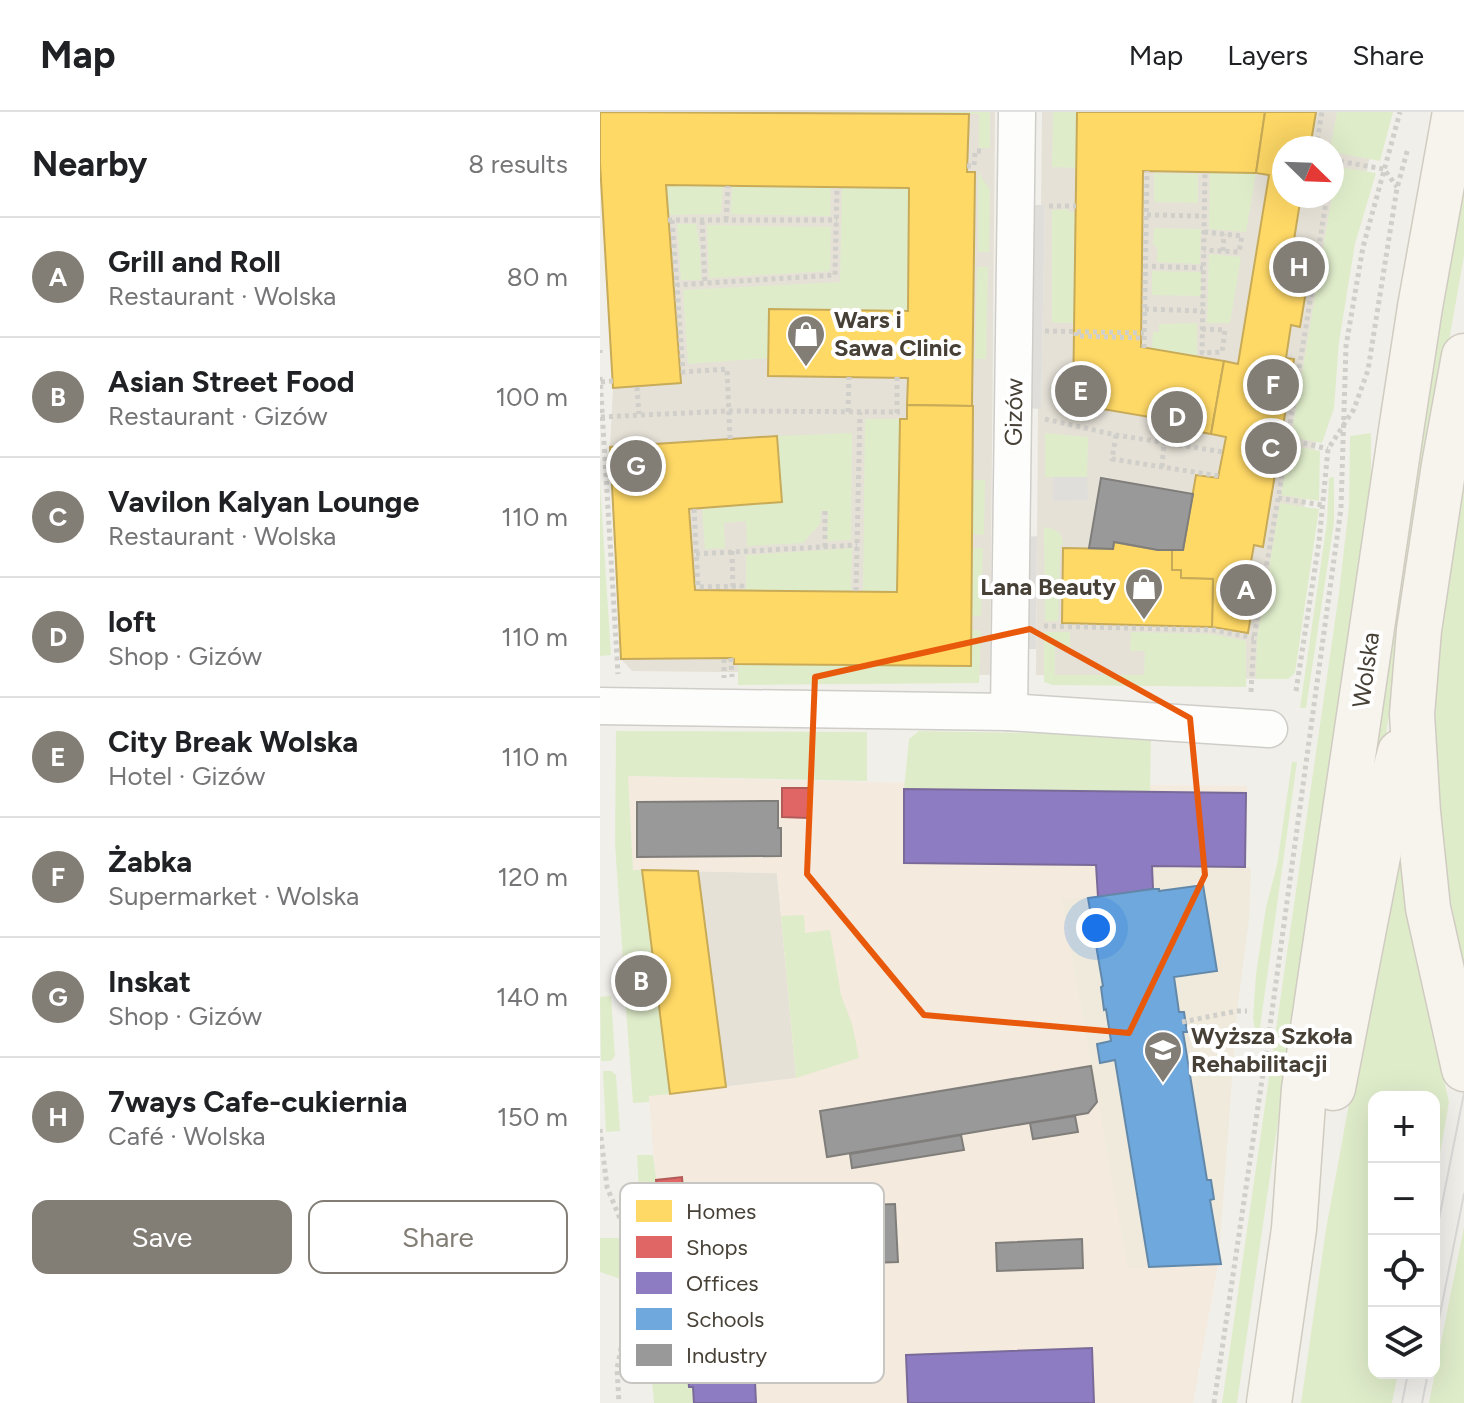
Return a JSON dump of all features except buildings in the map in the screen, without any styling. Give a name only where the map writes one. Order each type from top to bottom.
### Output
[{"type":"main road","name":"Wolska","points":[[1294,1229],[1304,1089],[1420,307],[1455,112]]},
{"type":"main road","name":"Wolska","points":[[1464,356],[1419,630],[1412,714],[1428,908],[1464,1069]]},
{"type":"main road","points":[[1269,1403],[1294,1229],[1335,1081],[1394,774],[1412,714]]},
{"type":"street","name":"Gizów","points":[[1009,712],[1017,112]]},
{"type":"street","points":[[609,694],[1009,712],[1269,729]]},
{"type":"path","points":[[1318,136],[1322,112]]},
{"type":"path","points":[[1214,1403],[1270,1026],[1341,508],[1346,346],[1363,247],[1400,112]]},
{"type":"path","points":[[1296,691],[1319,542],[1328,449],[1354,409],[1368,370],[1397,188],[1411,139]]},
{"type":"path","points":[[967,166],[974,166],[977,151]]},
{"type":"path","points":[[1344,163],[1384,169],[1397,188]]},
{"type":"path","points":[[1144,348],[1147,171]]},
{"type":"path","points":[[1202,329],[1225,330],[1222,352],[1202,353],[1202,329],[1203,311],[1203,268],[1205,172]]},
{"type":"path","points":[[726,220],[728,186]]},
{"type":"path","points":[[677,285],[835,275],[837,187]]},
{"type":"path","points":[[1047,206],[1076,206]]},
{"type":"path","points":[[1251,692],[1254,638],[1280,487],[1280,461],[1288,439],[1325,208]]},
{"type":"path","points":[[1147,215],[1204,216]]},
{"type":"path","points":[[730,439],[727,369],[683,372],[670,220],[837,220]]},
{"type":"path","points":[[702,220],[705,283]]},
{"type":"path","points":[[1204,232],[1242,236],[1239,252],[1204,250]]},
{"type":"path","points":[[1223,251],[1224,234]]},
{"type":"path","points":[[1144,266],[1203,268]]},
{"type":"path","points":[[1145,309],[1203,311]]},
{"type":"path","points":[[1045,331],[1144,336]]},
{"type":"path","points":[[848,412],[849,377]]},
{"type":"path","points":[[601,417],[728,411],[898,412],[897,377]]},
{"type":"path","points":[[609,694],[601,379],[613,381]]},
{"type":"path","points":[[637,387],[639,414]]},
{"type":"path","points":[[856,591],[860,412]]},
{"type":"path","points":[[1044,419],[1116,435],[1223,452]]},
{"type":"path","points":[[1116,435],[1112,459],[1219,476]]},
{"type":"path","points":[[1288,439],[1328,449]]},
{"type":"path","points":[[1162,467],[1164,442]]},
{"type":"path","points":[[1273,486],[1280,487]]},
{"type":"path","points":[[1278,498],[1322,505]]},
{"type":"path","points":[[694,509],[698,589],[742,586],[742,590]]},
{"type":"path","points":[[825,510],[825,547]]},
{"type":"path","points":[[696,554],[857,545]]},
{"type":"path","points":[[732,551],[733,588]]},
{"type":"path","points":[[1253,579],[1254,574],[1264,576]]},
{"type":"path","points":[[1040,626],[1214,630],[1254,638]]},
{"type":"path","points":[[1182,1022],[1247,1011]]},
{"type":"path","points":[[600,1129],[607,1187],[620,1219]]},
{"type":"path","points":[[619,1403],[617,1369],[620,1354]]},
{"type":"highlighted area","points":[[1030,629],[1190,718],[1205,875],[1129,1033],[924,1015],[807,874],[815,677]]},
{"type":"shaded area","points":[[600,112],[995,112],[990,675],[632,671],[621,659],[610,447],[613,388]]},
{"type":"shaded area","points":[[1042,112],[1378,112],[1269,679],[1036,675],[1038,408],[1041,408],[1045,206],[1041,205]]},
{"type":"shaded area","points":[[1029,205],[1045,205],[1041,409],[1026,408]]},
{"type":"shaded area","points":[[1053,477],[1087,477],[1088,500],[1053,501]]},
{"type":"shaded area","points":[[1037,536],[1036,649],[1025,649],[1026,537]]},
{"type":"shaded area","points":[[628,776],[905,783],[1247,786],[1245,867],[1152,866],[1153,889],[1062,901],[1128,1267],[1218,1264],[1193,1403],[673,1403],[671,1383],[884,1383],[884,1183],[656,1183],[649,1096],[796,1078],[777,873],[633,870]]},
{"type":"shaded area","name":"Wyższa Szkoła Rehabilitacji","points":[[1152,866],[1249,867],[1251,870],[1249,920],[1237,1011],[1219,1256],[1221,1264],[1128,1268],[1062,900],[1153,889]]},
{"type":"shaded area","points":[[633,870],[777,873],[796,1078],[649,1096],[638,993]]},
{"type":"green space","points":[[739,112],[990,112],[990,148],[979,148],[979,114]]},
{"type":"green space","points":[[1053,112],[1077,112],[1076,168],[1052,167]]},
{"type":"green space","points":[[1337,112],[1393,112],[1380,161],[1344,154],[1344,136],[1332,136]]},
{"type":"green space","points":[[1344,168],[1376,173],[1355,244],[1339,342],[1334,408],[1322,443],[1291,437],[1330,208],[1344,208]]},
{"type":"green space","points":[[978,172],[990,190],[989,252],[978,252]]},
{"type":"green space","points":[[1210,172],[1256,173],[1246,232],[1209,229]]},
{"type":"green space","points":[[1154,173],[1198,174],[1198,203],[1154,202]]},
{"type":"green space","points":[[1464,180],[1464,256],[1422,493],[1377,794],[1370,793],[1425,414]]},
{"type":"green space","points":[[666,185],[723,186],[721,214],[668,215]]},
{"type":"green space","points":[[732,186],[831,187],[830,216],[731,214]]},
{"type":"green space","points":[[842,187],[909,188],[908,311],[770,309],[769,358],[688,364],[683,290],[840,282]]},
{"type":"green space","points":[[1068,209],[1069,212],[1076,212],[1074,323],[1052,323],[1052,210]]},
{"type":"green space","points":[[677,224],[696,224],[701,280],[681,280]]},
{"type":"green space","points":[[707,225],[831,227],[830,271],[709,278]]},
{"type":"green space","points":[[1154,228],[1201,229],[1200,264],[1157,262],[1157,248],[1153,244]]},
{"type":"green space","points":[[1209,254],[1241,257],[1230,323],[1207,323]]},
{"type":"green space","points":[[977,267],[988,267],[986,359],[975,359]]},
{"type":"green space","points":[[1152,271],[1201,272],[1201,296],[1152,295]]},
{"type":"green space","points":[[1197,323],[1197,357],[1152,349],[1153,332],[1159,332],[1159,324]]},
{"type":"green space","points":[[865,419],[900,419],[897,592],[863,591]]},
{"type":"green space","points":[[852,433],[851,540],[827,541],[828,511],[821,511],[820,524],[803,543],[747,546],[746,521],[724,523],[725,548],[705,549],[702,508],[782,502],[777,436]]},
{"type":"green space","points":[[1045,433],[1088,437],[1087,477],[1045,477]]},
{"type":"green space","points":[[1371,433],[1371,484],[1237,1403],[1222,1403],[1339,593],[1349,506],[1350,436]]},
{"type":"green space","points":[[1290,445],[1320,451],[1319,501],[1281,495]]},
{"type":"green space","points":[[1464,450],[1464,970],[1441,849],[1435,789],[1436,697],[1442,610]]},
{"type":"green space","points":[[1334,477],[1334,523],[1306,708],[1300,708],[1327,522],[1329,478]]},
{"type":"green space","points":[[973,480],[985,480],[984,535],[972,534]]},
{"type":"green space","points":[[600,483],[611,655],[600,656]]},
{"type":"green space","points":[[1280,503],[1319,509],[1295,673],[1288,679],[1256,679],[1257,638]]},
{"type":"green space","points":[[1044,527],[1058,532],[1063,540],[1060,549],[1058,621],[1045,621]]},
{"type":"green space","points":[[852,548],[851,591],[746,590],[746,555]]},
{"type":"green space","points":[[972,548],[983,548],[981,616],[971,616]]},
{"type":"green space","points":[[971,630],[981,631],[979,683],[738,685],[738,664],[970,666]]},
{"type":"green space","points":[[1044,632],[1070,632],[1070,647],[1055,647],[1055,675],[1144,675],[1145,651],[1130,651],[1131,632],[1212,634],[1246,641],[1246,687],[1052,685],[1044,682]]},
{"type":"green space","points":[[616,731],[867,732],[867,781],[628,776],[633,870],[642,870],[655,972],[624,975],[615,844]]},
{"type":"green space","points":[[919,731],[1151,735],[1150,792],[904,789],[909,739]]},
{"type":"green space","points":[[1292,762],[1297,762],[1258,1042],[1253,1019],[1256,974],[1266,907],[1277,865]]},
{"type":"green space","points":[[1400,826],[1428,1011],[1449,1102],[1440,1154],[1440,1091],[1368,1091],[1368,1379],[1397,1379],[1392,1403],[1301,1403],[1326,1229]]},
{"type":"green space","points":[[804,915],[805,933],[830,930],[841,995],[852,1024],[859,1058],[796,1078],[781,916]]},
{"type":"green space","points":[[657,993],[670,1094],[649,1096],[649,1102],[633,1103],[625,995]]},
{"type":"green space","points":[[611,996],[615,1056],[611,1061],[601,1061],[600,997]]},
{"type":"green space","points":[[603,1071],[616,1075],[620,1131],[606,1132]]},
{"type":"green space","points":[[637,1155],[653,1155],[657,1183],[638,1183]]},
{"type":"green space","points":[[1464,1227],[1464,1403],[1429,1403],[1434,1379],[1440,1379],[1440,1348]]},
{"type":"green space","points":[[600,1238],[620,1238],[620,1279],[600,1272]]},
{"type":"green space","points":[[652,1383],[689,1383],[693,1387],[694,1403],[654,1403]]},
{"type":"tram line","points":[[1436,1235],[1464,1093]]},
{"type":"tram line","points":[[1440,1314],[1464,1194]]},
{"type":"tram line","points":[[1402,1403],[1407,1379]]},
{"type":"tram line","points":[[1422,1403],[1427,1379]]},
{"type":"place","name":"7ways Cafe-cukiernia","points":[[1299,267]]},
{"type":"place","name":"Wars i Sawa Clinic","points":[[806,368]]},
{"type":"place","name":"Żabka","points":[[1273,385]]},
{"type":"place","name":"City Break Wolska","points":[[1081,391]]},
{"type":"place","name":"loft","points":[[1177,417]]},
{"type":"place","name":"Vavilon Kalyan Lounge","points":[[1271,448]]},
{"type":"place","name":"Inskat","points":[[636,466]]},
{"type":"place","name":"Grill and Roll","points":[[1246,590]]},
{"type":"place","name":"Lana Beauty","points":[[1144,621]]},
{"type":"place","name":"Asian Street Food","points":[[641,981]]},
{"type":"place","name":"Wyższa Szkoła Rehabilitacji","points":[[1163,1084]]}]
